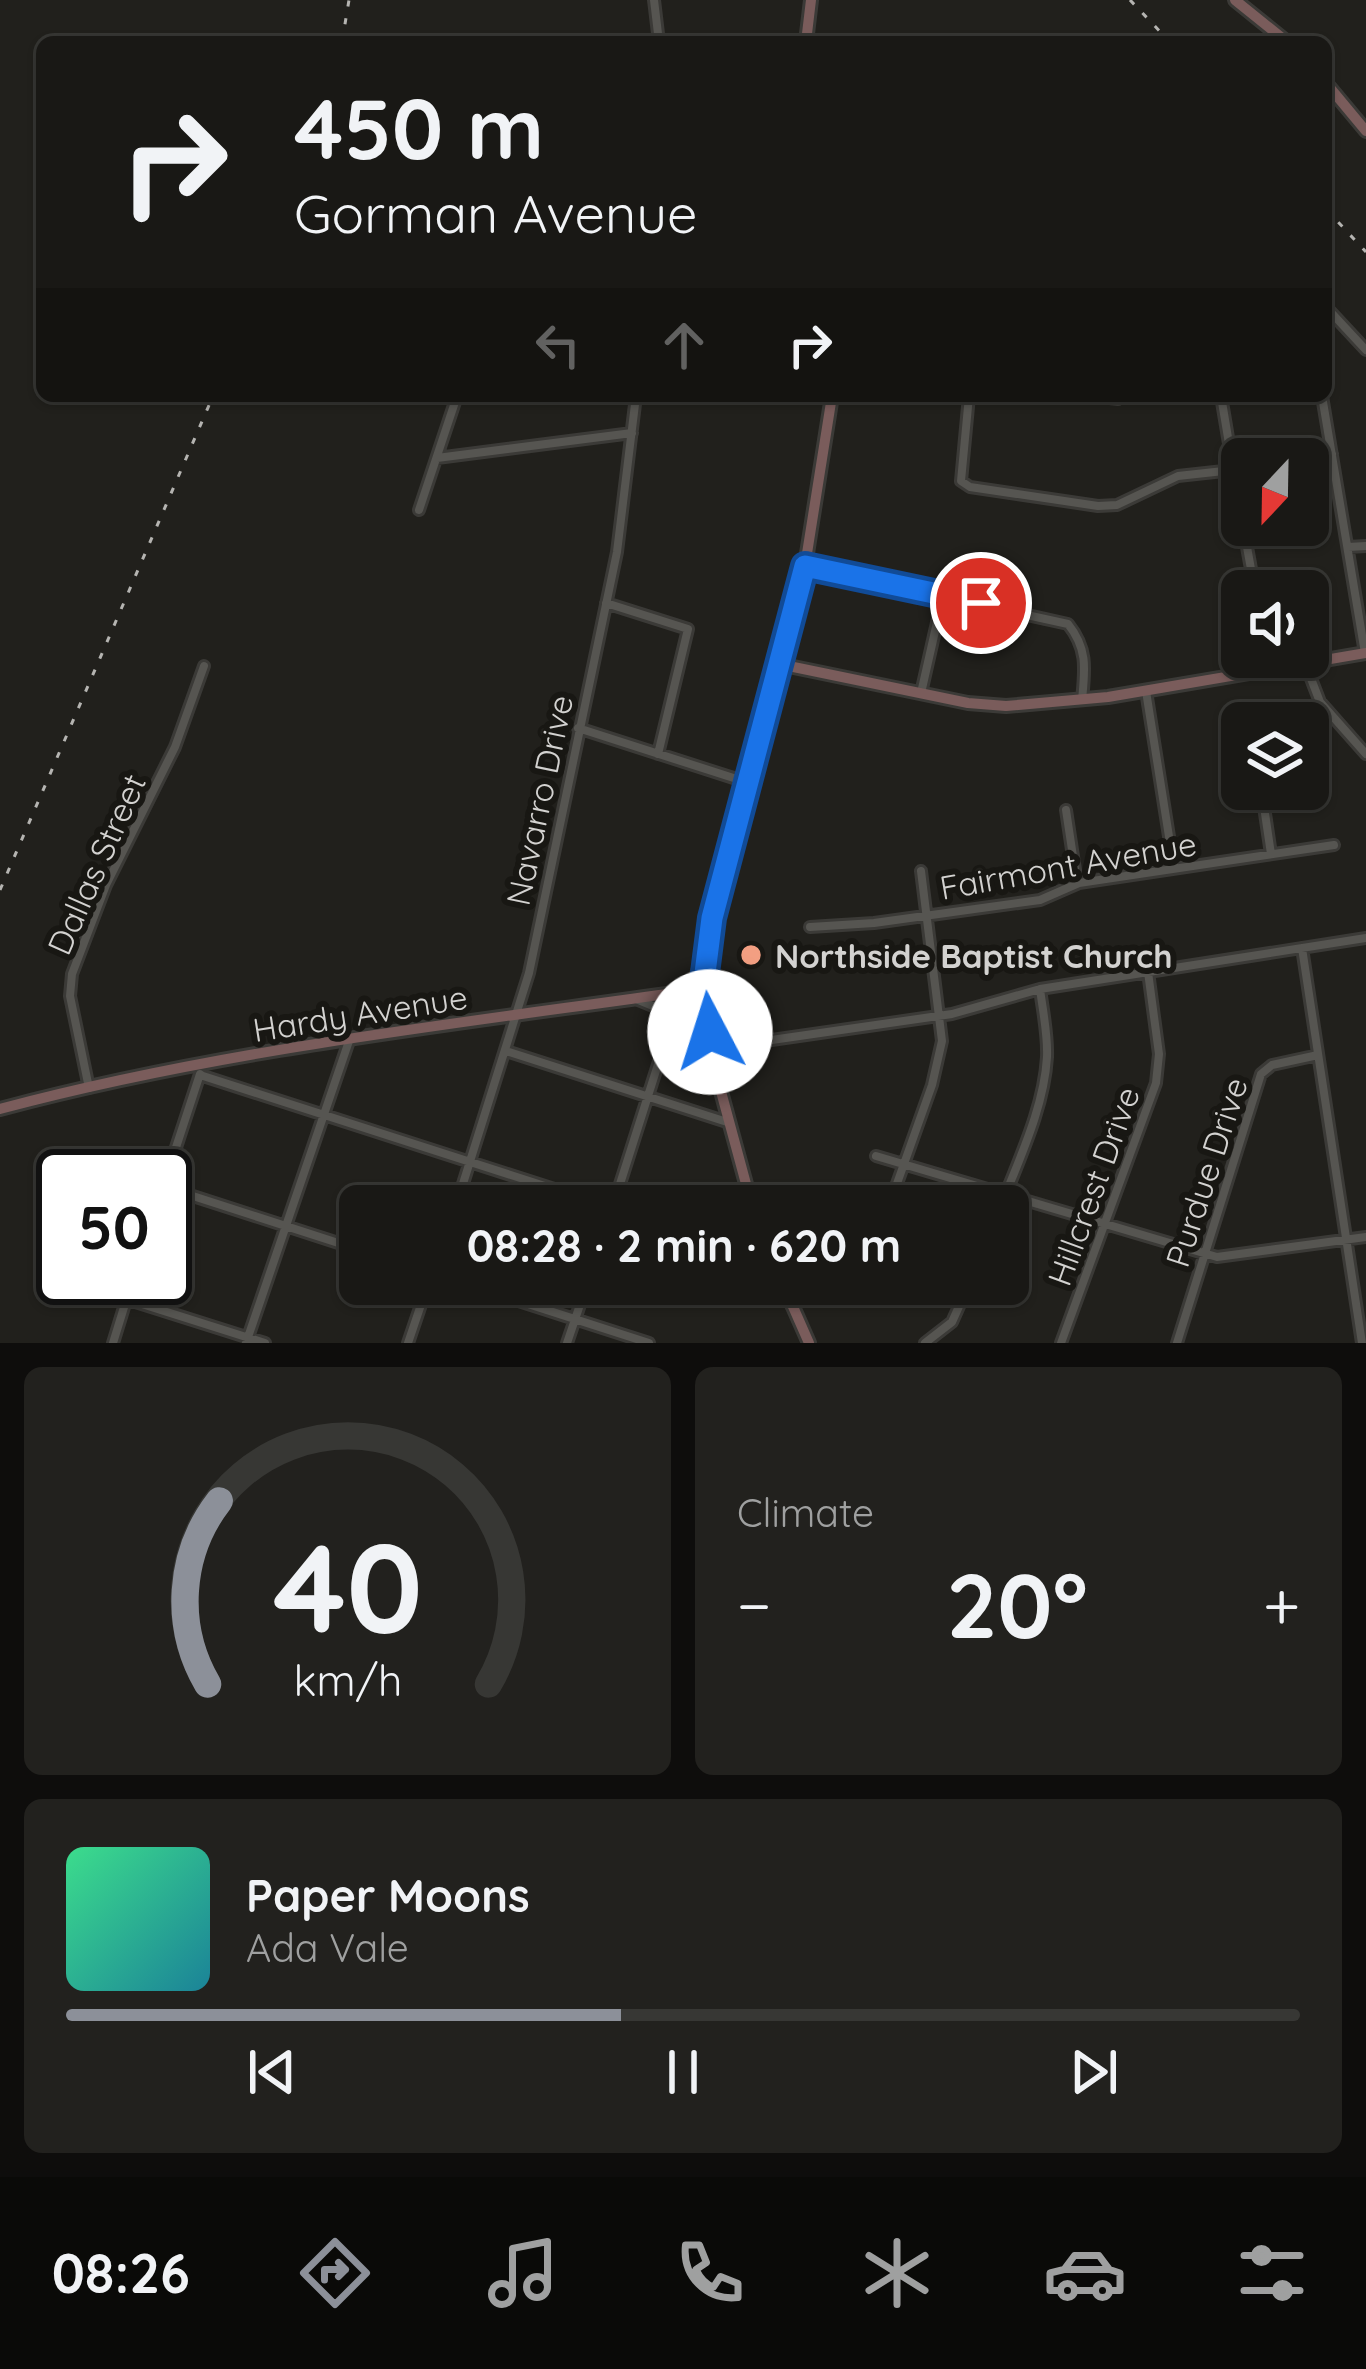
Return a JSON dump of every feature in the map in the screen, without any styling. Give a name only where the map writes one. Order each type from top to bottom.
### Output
[{"type":"street","points":[[654,0],[658,36]]},
{"type":"street","points":[[807,36],[811,0]]},
{"type":"street","points":[[1244,3],[1280,36]]},
{"type":"street","points":[[1332,89],[1366,131]]},
{"type":"street","points":[[1332,314],[1366,350]]},
{"type":"street","points":[[1332,324],[1340,322]]},
{"type":"street","points":[[419,510],[455,402]]},
{"type":"street","name":"Navarro Drive","points":[[464,1185],[517,1016],[617,552],[635,402]]},
{"type":"street","points":[[618,1185],[681,992],[694,982],[706,951],[805,566],[831,402]]},
{"type":"street","points":[[968,402],[961,479],[970,487],[1117,505],[1178,476],[1221,472]]},
{"type":"street","points":[[1222,402],[1231,438]]},
{"type":"street","points":[[1323,402],[1365,653],[1329,659]]},
{"type":"street","points":[[437,458],[632,434]]},
{"type":"street","points":[[1348,547],[1366,546]]},
{"type":"street","points":[[805,566],[1069,623],[1086,659],[1082,700]]},
{"type":"street","points":[[921,693],[944,596]]},
{"type":"street","points":[[606,603],[688,629],[658,754]]},
{"type":"street","points":[[779,664],[988,706],[1082,700],[1221,674]]},
{"type":"street","name":"Dallas Street","points":[[89,1088],[70,996],[72,974],[106,885],[175,747],[204,666]]},
{"type":"street","points":[[1311,678],[1324,708],[1366,754]]},
{"type":"street","points":[[1146,691],[1174,868]]},
{"type":"street","points":[[578,728],[747,782]]},
{"type":"street","points":[[1066,809],[1077,884]]},
{"type":"street","points":[[1264,810],[1271,854]]},
{"type":"street","name":"Fairmont Avenue","points":[[810,927],[1040,900],[1077,884],[1334,845]]},
{"type":"street","points":[[896,1185],[938,1064],[942,1016],[921,871]]},
{"type":"street","points":[[713,1055],[744,1044],[942,1016],[1040,989],[1366,938]]},
{"type":"street","points":[[1302,948],[1362,1343]]},
{"type":"street","points":[[706,951],[713,1055],[746,1185]]},
{"type":"street","name":"Hillcrest Drive","points":[[1060,1343],[1156,1083],[1159,1054],[1148,972]]},
{"type":"street","points":[[1009,1185],[1045,1074],[1047,1044],[1040,989]]},
{"type":"street","name":"Hardy Avenue","points":[[0,1109],[349,1040],[681,992]]},
{"type":"street","points":[[634,999],[744,1044]]},
{"type":"street","points":[[247,1340],[349,1040]]},
{"type":"street","points":[[506,1051],[728,1122]]},
{"type":"street","name":"Purdue Drive","points":[[1177,1343],[1261,1074],[1272,1066],[1318,1055]]},
{"type":"street","points":[[176,1149],[199,1071],[543,1185]]},
{"type":"street","points":[[876,1156],[971,1185]]},
{"type":"street","points":[[192,1193],[339,1243]]},
{"type":"street","points":[[1029,1201],[1203,1254],[1228,1257],[1366,1237]]},
{"type":"street","points":[[113,1343],[124,1305]]},
{"type":"street","points":[[144,1305],[265,1343]]},
{"type":"street","points":[[408,1343],[421,1305]]},
{"type":"street","points":[[531,1305],[650,1343]]},
{"type":"street","points":[[567,1343],[580,1305]]},
{"type":"street","points":[[791,1305],[808,1343]]},
{"type":"street","points":[[925,1343],[952,1322],[960,1305]]},
{"type":"railway","points":[[343,36],[349,0]]},
{"type":"railway","points":[[1130,0],[1164,36]]},
{"type":"railway","points":[[1332,215],[1366,252]]},
{"type":"railway","points":[[0,890],[210,402]]},
{"type":"place","name":"Northside Baptist Church","points":[[751,955]]},
{"type":"route","points":[[710,1032],[705,973],[712,918],[805,566],[981,603]]}]
